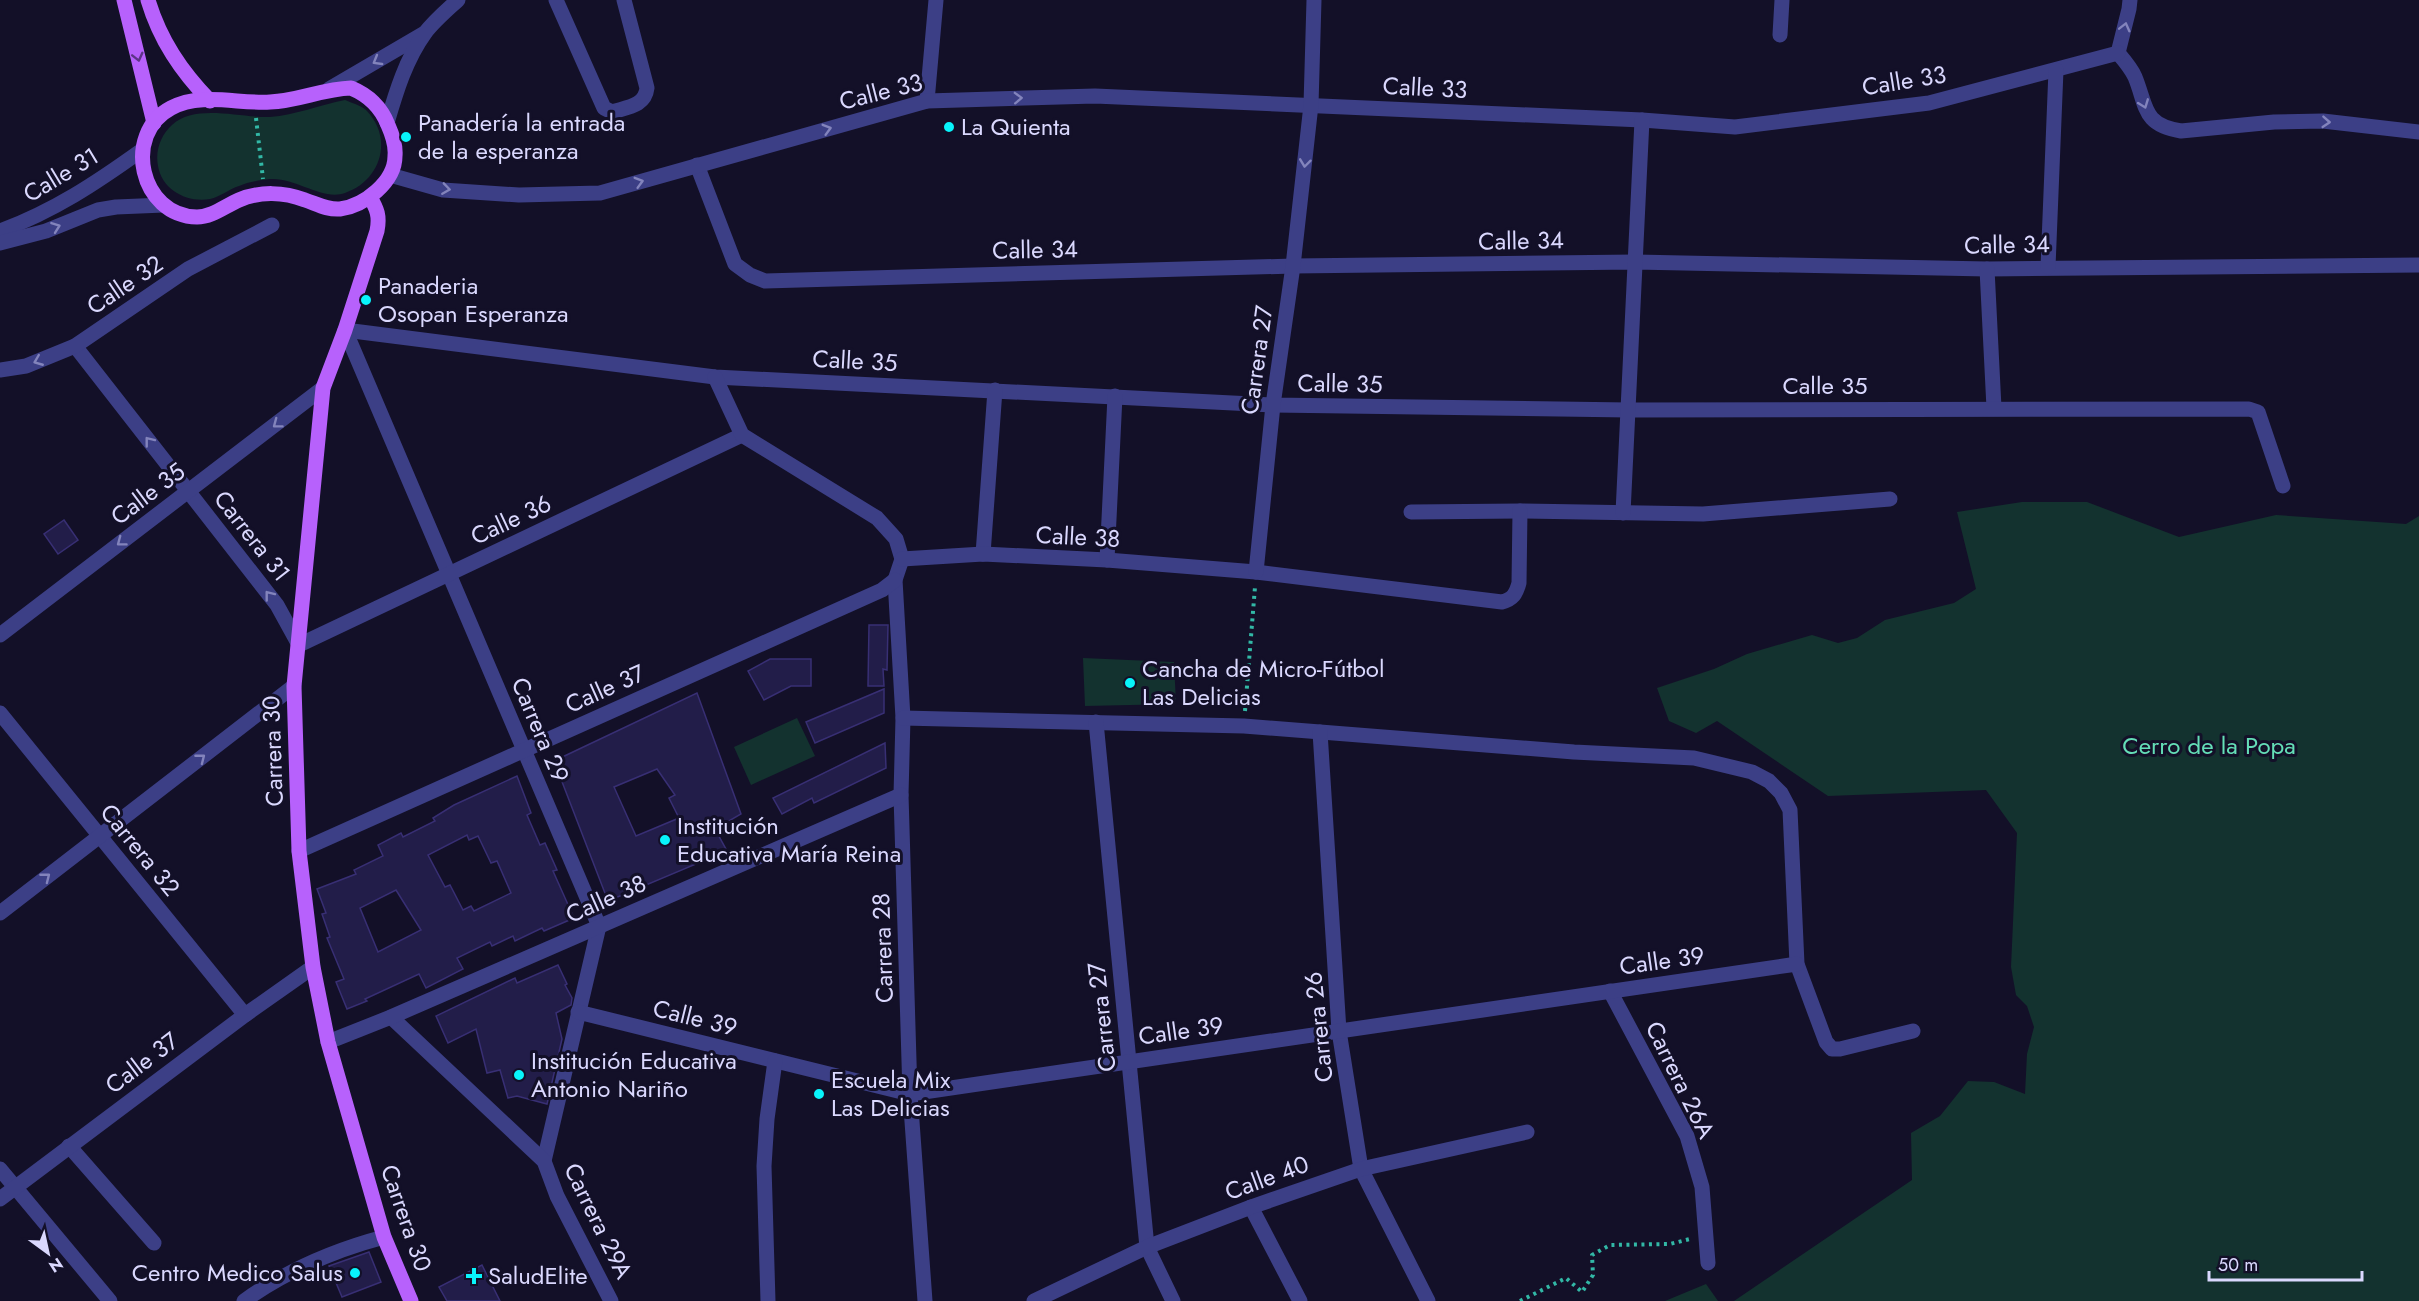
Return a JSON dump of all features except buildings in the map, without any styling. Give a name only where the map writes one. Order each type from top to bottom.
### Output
[{"type":"main road","points":[[124,0],[154,123]]},
{"type":"main road","points":[[148,0],[154,20],[168,50],[187,77],[210,101]]},
{"type":"main road","points":[[351,88],[360,92],[378,108],[387,123],[396,157],[390,175],[370,197],[354,206],[339,209],[325,208],[290,195],[265,193],[251,196],[220,211],[199,217],[181,214],[164,205],[153,194],[142,167],[142,150],[147,133],[169,109],[186,102],[210,101],[281,101],[329,89],[351,88]]},
{"type":"main road","name":"Carrera 30","points":[[370,197],[378,211],[379,221],[345,330],[323,388],[294,686],[299,851],[313,967],[328,1042],[384,1237],[411,1301]]},
{"type":"street","points":[[329,89],[425,33],[458,0]]},
{"type":"street","points":[[556,0],[604,108],[612,112],[641,103],[646,97],[647,88],[624,0]]},
{"type":"street","points":[[927,101],[936,0]]},
{"type":"street","name":"Carrera 27","points":[[1256,572],[1273,405],[1293,266],[1311,105],[1314,0]]},
{"type":"street","points":[[1780,35],[1782,0]]},
{"type":"street","points":[[2130,0],[2118,53],[2133,74],[2148,115],[2168,129],[2181,131],[2274,122],[2323,121],[2419,132]]},
{"type":"street","points":[[387,123],[402,76],[425,33]]},
{"type":"street","name":"Calle 33","points":[[390,175],[443,190],[519,195],[600,193],[927,101],[1095,96],[1642,120],[1736,127],[1929,103],[2118,53]]},
{"type":"street","points":[[2048,267],[2056,70]]},
{"type":"street","points":[[1623,513],[1642,120]]},
{"type":"street","name":"Calle 31","points":[[0,231],[34,218],[90,188],[142,150]]},
{"type":"street","name":"Calle 34","points":[[697,165],[735,264],[750,276],[765,281],[1293,266],[1635,262],[1987,269],[2419,265]]},
{"type":"street","name":"Calle 31","points":[[0,243],[46,231],[98,210],[164,205]]},
{"type":"street","name":"Calle 32","points":[[0,370],[26,366],[75,346],[188,269],[272,225]]},
{"type":"street","points":[[1987,269],[1994,408]]},
{"type":"street","name":"Calle 35","points":[[345,330],[715,377],[1273,405],[1629,410],[2249,409],[2258,412],[2283,486]]},
{"type":"street","name":"Carrera 29","points":[[345,330],[599,926]]},
{"type":"street","name":"Carrera 31","points":[[75,346],[277,605],[299,645]]},
{"type":"street","points":[[715,377],[742,435],[877,518],[896,539],[903,559]]},
{"type":"street","name":"Calle 35","points":[[0,635],[323,388]]},
{"type":"street","points":[[983,554],[994,390]]},
{"type":"street","points":[[1107,560],[1115,396]]},
{"type":"street","name":"Calle 36","points":[[299,645],[742,435]]},
{"type":"street","points":[[1411,512],[1703,514],[1890,499]]},
{"type":"street","name":"Calle 38","points":[[903,559],[983,554],[1107,560],[1256,572],[1502,602],[1510,599],[1519,583],[1520,511]]},
{"type":"street","name":"Carrera 28","points":[[903,559],[895,580],[903,718],[901,795],[910,1094],[925,1301]]},
{"type":"street","name":"Calle 37","points":[[299,851],[882,591],[895,580]]},
{"type":"street","points":[[0,913],[294,686]]},
{"type":"street","name":"Carrera 32","points":[[0,713],[245,1014]]},
{"type":"street","points":[[903,718],[1244,726],[1574,752],[1694,758],[1752,772],[1769,781],[1781,793],[1790,810],[1797,964],[1826,1042],[1832,1049],[1840,1049],[1912,1031]]},
{"type":"street","name":"Carrera 27","points":[[1096,722],[1147,1247],[1173,1301]]},
{"type":"street","name":"Carrera 26","points":[[1320,732],[1338,1031],[1361,1169],[1428,1301]]},
{"type":"street","name":"Calle 38","points":[[328,1042],[391,1017],[901,795]]},
{"type":"street","points":[[544,1161],[599,926]]},
{"type":"street","name":"Calle 39","points":[[578,1012],[910,1094],[1797,964]]},
{"type":"street","name":"Calle 37","points":[[0,1199],[245,1014],[313,967]]},
{"type":"street","name":"Carrera 26A","points":[[1610,991],[1687,1136],[1702,1187],[1708,1263]]},
{"type":"street","points":[[391,1017],[544,1161]]},
{"type":"street","points":[[768,1301],[764,1166],[767,1119],[775,1061]]},
{"type":"street","name":"Calle 40","points":[[1036,1301],[1147,1247],[1251,1207],[1361,1169],[1527,1132]]},
{"type":"street","points":[[69,1146],[154,1243]]},
{"type":"street","name":"Carrera 29A","points":[[544,1161],[557,1196],[612,1301]]},
{"type":"street","points":[[0,1169],[110,1301]]},
{"type":"street","points":[[1251,1207],[1300,1301]]},
{"type":"street","points":[[244,1301],[314,1261],[384,1237]]},
{"type":"path","points":[[254,102],[265,193]]},
{"type":"path","points":[[1244,726],[1256,572]]},
{"type":"path","points":[[1520,1301],[1566,1278],[1582,1292],[1593,1275],[1592,1255],[1610,1245],[1670,1244],[1705,1232]]},
{"type":"green space","points":[[345,100],[359,105],[375,121],[380,133],[381,145],[380,157],[375,169],[357,187],[345,193],[327,194],[289,181],[270,179],[254,181],[217,197],[201,200],[184,197],[177,193],[170,188],[160,174],[157,154],[160,143],[168,129],[182,118],[205,113],[270,117]]},
{"type":"green space","name":"Cerro de la Popa","points":[[2022,502],[2087,502],[2179,537],[2276,515],[2406,524],[2419,516],[2419,1301],[1734,1301],[1912,1180],[1911,1133],[1940,1116],[1968,1081],[1994,1082],[2025,1094],[2027,1054],[2034,1027],[2027,1006],[2016,995],[2011,967],[2017,833],[1986,790],[1828,796],[1717,721],[1696,733],[1669,721],[1657,688],[1714,669],[1747,654],[1812,635],[1838,643],[1857,638],[1885,620],[1954,603],[1976,589],[1957,512]]},
{"type":"green space","name":"Cancha de Micro-Fútbol Las Delicias","points":[[1083,658],[1174,662],[1176,704],[1085,706]]},
{"type":"green space","points":[[797,718],[815,756],[751,785],[734,747]]},
{"type":"green space","points":[[1706,1284],[1718,1301],[1665,1301]]},
{"type":"place","name":"La Quienta","points":[[949,127]]},
{"type":"place","name":"Panadería la entrada de la esperanza","points":[[406,137]]},
{"type":"place","name":"Panaderia Osopan Esperanza","points":[[366,300]]},
{"type":"place","name":"Cancha de Micro-Fútbol Las Delicias","points":[[1130,683]]},
{"type":"place","name":"Institución Educativa María Reina","points":[[665,840]]},
{"type":"place","name":"Institución Educativa Antonio Nariño","points":[[519,1075]]},
{"type":"place","name":"Escuela Mix Las Delicias","points":[[819,1094]]},
{"type":"place","name":"Centro Medico Salus","points":[[355,1273]]},
{"type":"place","name":"SaludElite","points":[[474,1276]]}]
